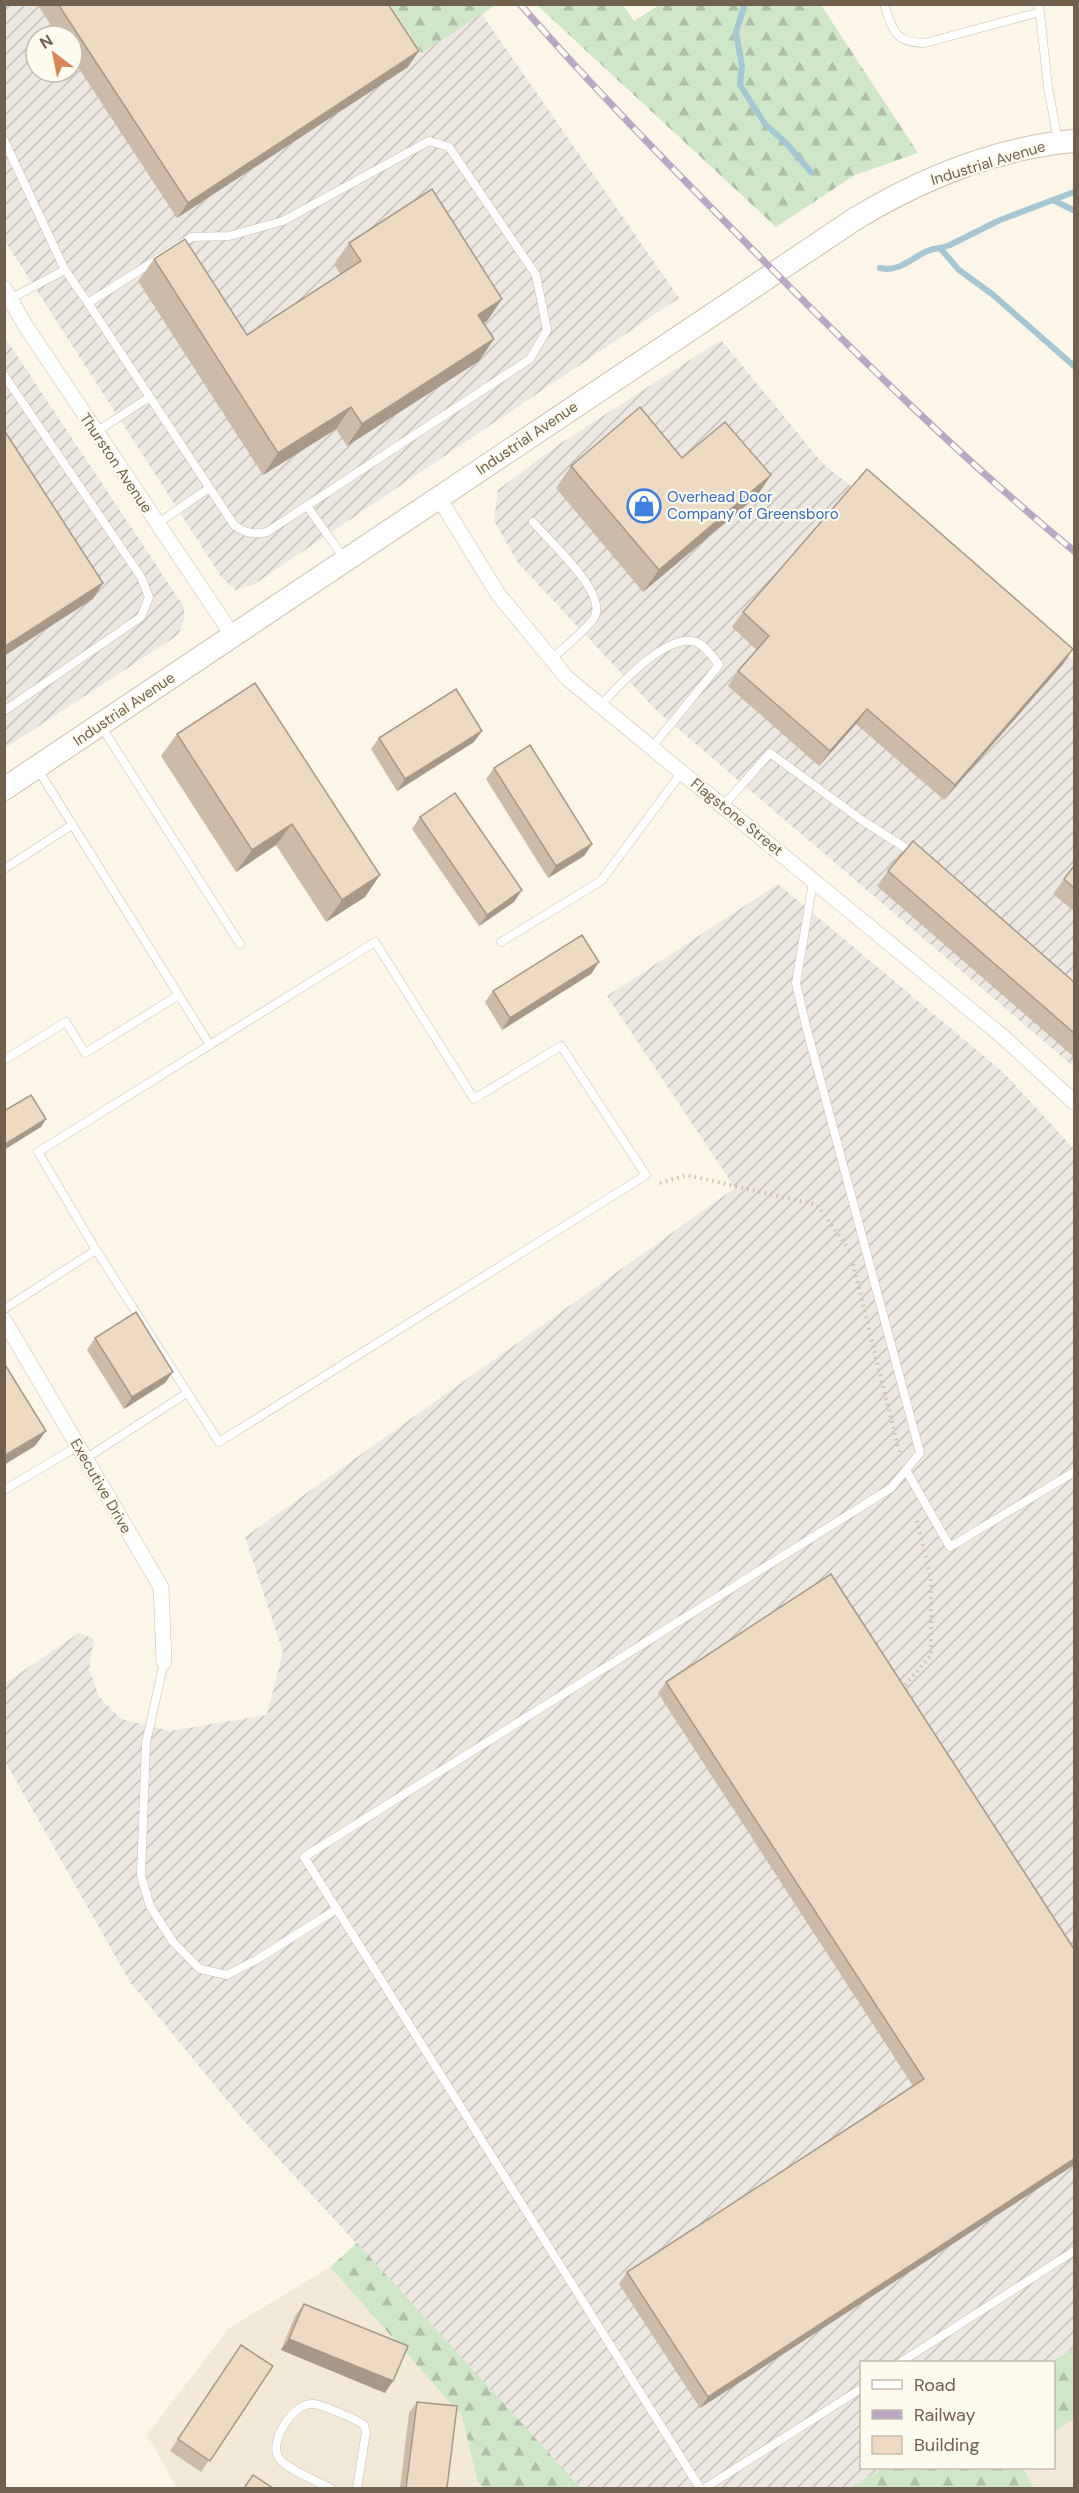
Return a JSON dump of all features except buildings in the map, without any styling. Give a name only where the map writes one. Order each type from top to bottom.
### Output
[{"type":"main road","name":"Industrial Avenue","points":[[4,789],[803,253],[882,203],[924,182],[963,167],[1066,141]]},
{"type":"street","name":"Thurston Avenue","points":[[6,296],[233,636]]},
{"type":"street","name":"Flagstone Street","points":[[439,498],[498,594],[567,678],[1002,1036],[1074,1102]]},
{"type":"street","name":"Executive Drive","points":[[4,1320],[160,1587],[164,1662]]},
{"type":"lane","points":[[884,4],[893,32],[910,43],[924,43],[1039,8],[1048,87],[1066,141]]},
{"type":"lane","points":[[4,140],[65,270],[234,525],[243,531],[257,534],[267,532],[530,359],[547,330],[536,275],[449,147],[429,141],[283,221],[229,236],[192,237],[88,303]]},
{"type":"lane","points":[[6,296],[65,270]]},
{"type":"lane","points":[[4,375],[141,577],[149,597],[141,617],[4,711]]},
{"type":"lane","points":[[96,432],[148,398]]},
{"type":"lane","points":[[157,524],[210,488]]},
{"type":"lane","points":[[307,506],[345,559]]},
{"type":"lane","points":[[533,522],[588,584],[597,600],[595,617],[552,659]]},
{"type":"lane","points":[[601,705],[633,670],[673,645],[696,642],[707,650],[719,665],[652,747]]},
{"type":"lane","points":[[100,725],[240,944]]},
{"type":"lane","points":[[723,806],[770,753],[863,821],[924,859]]},
{"type":"lane","points":[[36,767],[210,1045]]},
{"type":"lane","points":[[501,942],[602,881],[682,772]]},
{"type":"lane","points":[[4,869],[72,825]]},
{"type":"lane","points":[[700,2488],[304,1857],[891,1488],[904,1467],[920,1453],[796,983],[814,880]]},
{"type":"lane","points":[[375,942],[474,1099],[561,1046],[646,1175],[219,1442],[96,1250],[38,1152],[375,942]]},
{"type":"lane","points":[[4,1060],[66,1022],[85,1053],[179,995]]},
{"type":"lane","points":[[4,1309],[96,1250]]},
{"type":"lane","points":[[4,1490],[82,1452],[187,1393]]},
{"type":"lane","points":[[904,1467],[950,1547],[1074,1472]]},
{"type":"lane","points":[[164,1662],[146,1743],[141,1876],[150,1906],[173,1942],[200,1969],[227,1974],[256,1960],[337,1909]]},
{"type":"lane","points":[[903,2361],[1074,2251]]},
{"type":"lane","points":[[705,2488],[860,2389]]},
{"type":"lane","points":[[330,2488],[281,2461],[275,2452],[276,2442],[292,2414],[300,2406],[312,2404],[364,2425],[366,2432],[357,2488]]},
{"type":"path","points":[[660,1183],[687,1175],[817,1205],[850,1250],[904,1467]]},
{"type":"path","points":[[905,1685],[931,1655],[931,1577],[914,1510]]},
{"type":"shaded area","points":[[4,5],[391,5],[422,53],[481,13],[679,298],[253,585],[236,590],[222,578],[5,241]]},
{"type":"shaded area","points":[[4,336],[184,607],[184,619],[178,635],[5,748]]},
{"type":"shaded area","points":[[721,340],[823,464],[1074,661],[1074,1067],[656,710],[518,563],[494,521],[498,490],[558,445]]},
{"type":"shaded area","points":[[778,884],[1003,1072],[1074,1149],[1074,2348],[1053,2361],[860,2361],[860,2469],[881,2469],[849,2488],[581,2488],[244,2121],[130,1982],[5,1761],[4,1684],[79,1633],[94,1639],[89,1669],[99,1697],[121,1719],[170,1731],[267,1715],[283,1652],[245,1537],[735,1188],[607,996]]},
{"type":"shaded area","points":[[330,2267],[462,2416],[478,2483],[484,2488],[177,2488],[147,2435],[229,2328]]},
{"type":"shaded area","points":[[1074,2419],[1074,2488],[1034,2488],[1024,2469],[1055,2469],[1055,2431]]},
{"type":"green space","points":[[391,5],[496,5],[422,53]]},
{"type":"green space","points":[[537,5],[623,5],[634,21],[659,5],[821,5],[918,153],[855,175],[776,227]]},
{"type":"green space","points":[[357,2243],[581,2488],[484,2488],[478,2483],[462,2416],[330,2267]]},
{"type":"green space","points":[[1074,2348],[1074,2419],[1055,2431],[1055,2361],[1053,2361]]},
{"type":"green space","points":[[881,2469],[1024,2469],[1034,2488],[849,2488]]},
{"type":"waterway","points":[[745,4],[736,32],[742,66],[740,85],[765,124],[786,143],[811,172]]},
{"type":"waterway","points":[[940,248],[1000,220],[1074,192]]},
{"type":"waterway","points":[[1053,200],[1073,210]]},
{"type":"waterway","points":[[880,268],[896,268],[925,252],[940,248],[959,270],[992,294],[1074,366]]},
{"type":"railway","points":[[520,4],[634,128],[829,326],[949,442],[1074,551]]},
{"type":"place","name":"Overhead Door Company of Greensboro","points":[[644,506]]}]
